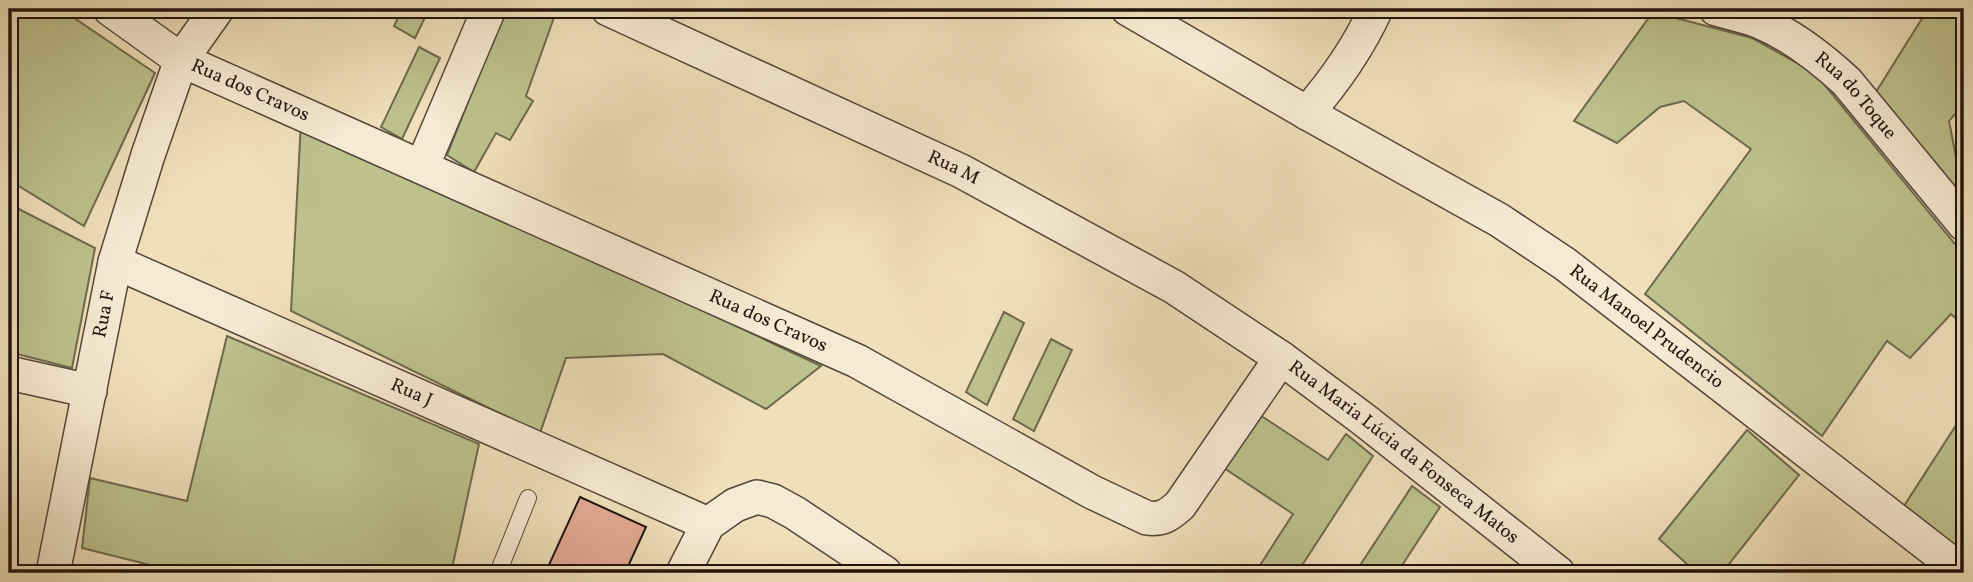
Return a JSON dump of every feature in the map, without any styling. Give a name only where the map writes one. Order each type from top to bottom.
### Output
[{"type":"street","name":"Rua dos Cravos","points":[[110,9],[181,60],[857,361],[1092,492],[1147,519],[1165,517],[1180,505],[1281,358]]},
{"type":"street","name":"Rua F","points":[[53,573],[116,262],[148,155],[181,60],[217,9]]},
{"type":"street","points":[[422,167],[488,9]]},
{"type":"street","name":"Rua M","points":[[608,9],[961,171],[1174,287],[1281,358]]},
{"type":"street","name":"Rua Manoel Prudencio","points":[[1128,9],[1499,220],[1565,264],[1964,573]]},
{"type":"street","points":[[1307,113],[1341,71],[1376,9]]},
{"type":"street","name":"Rua do Toque","points":[[1716,9],[1759,22],[1792,39],[1825,62],[1847,82],[1964,224]]},
{"type":"street","name":"Rua J","points":[[116,262],[708,524]]},
{"type":"street","name":"Rua Maria Lúcia da Fonseca Matos","points":[[1281,358],[1402,449],[1558,573]]},
{"type":"street","points":[[9,373],[90,391]]},
{"type":"street","points":[[683,573],[708,524],[735,505],[752,498],[762,498],[795,513],[885,573]]},
{"type":"lane","points":[[498,573],[528,498]]},
{"type":"green space","points":[[9,9],[61,9],[155,73],[84,226],[9,180]]},
{"type":"green space","points":[[402,9],[429,9],[415,38],[394,26]]},
{"type":"green space","points":[[505,9],[557,9],[526,96],[533,101],[510,140],[496,133],[474,172],[447,155]]},
{"type":"green space","points":[[1928,9],[1964,9],[1964,104],[1949,121],[1964,198],[1876,92]]},
{"type":"green space","points":[[1653,12],[1752,38],[1815,73],[1964,255],[1964,326],[1951,314],[1910,358],[1887,341],[1822,436],[1645,294],[1751,149],[1684,101],[1660,107],[1617,143],[1574,121]]},
{"type":"green space","points":[[419,47],[440,58],[402,139],[381,127]]},
{"type":"green space","points":[[301,122],[821,366],[766,409],[663,354],[566,358],[540,433],[291,311]]},
{"type":"green space","points":[[9,204],[95,248],[72,368],[9,352]]},
{"type":"green space","points":[[1004,312],[1024,323],[987,405],[966,392]]},
{"type":"green space","points":[[227,336],[479,444],[451,573],[182,573],[82,548],[90,478],[187,501]]},
{"type":"green space","points":[[1051,339],[1072,350],[1034,431],[1013,419]]},
{"type":"green space","points":[[1964,413],[1964,552],[1902,509]]},
{"type":"green space","points":[[1260,415],[1328,460],[1346,434],[1373,456],[1297,573],[1255,573],[1293,514],[1221,466]]},
{"type":"green space","points":[[1747,430],[1799,475],[1722,573],[1697,573],[1659,539]]},
{"type":"green space","points":[[1412,486],[1440,507],[1397,573],[1355,573]]},
{"type":"building","points":[[580,497],[646,527],[625,573],[562,573],[548,567]]}]
